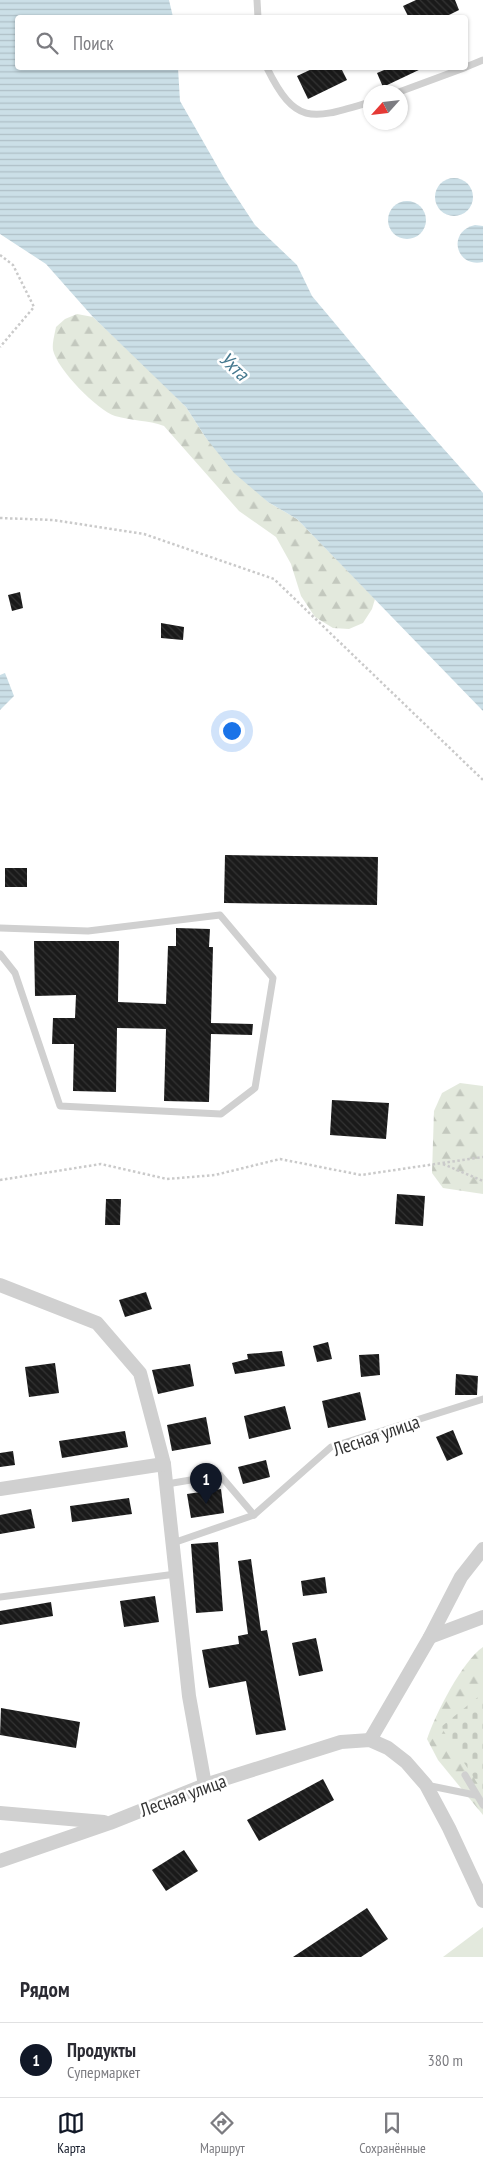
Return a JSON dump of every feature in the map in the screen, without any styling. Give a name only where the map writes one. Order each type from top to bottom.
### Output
[{"type":"street","points":[[0,1285],[97,1324],[140,1373],[164,1464],[189,1696],[205,1785]]},
{"type":"street","points":[[0,1489],[164,1464]]},
{"type":"street","points":[[483,1549],[462,1577],[430,1637],[370,1740],[388,1748],[406,1762],[426,1785],[449,1828],[483,1901]]},
{"type":"street","points":[[430,1637],[483,1616]]},
{"type":"street","name":"Лесная улица","points":[[0,1861],[110,1823],[205,1785],[341,1742],[370,1740]]},
{"type":"street","points":[[0,1813],[110,1823]]},
{"type":"lane","points":[[257,0],[258,15]]},
{"type":"lane","points":[[468,66],[483,60]]},
{"type":"lane","points":[[268,70],[286,101],[294,108],[307,114],[319,115],[363,104]]},
{"type":"lane","points":[[408,89],[457,70]]},
{"type":"lane","points":[[0,928],[88,931],[220,915],[273,978],[255,1088],[221,1114],[60,1106],[15,973],[0,954]]},
{"type":"lane","name":"Лесная улица","points":[[173,1543],[254,1515],[331,1447],[483,1399]]},
{"type":"lane","points":[[166,1484],[220,1474],[254,1515]]},
{"type":"lane","points":[[0,1597],[176,1574]]},
{"type":"lane","points":[[465,1775],[475,1795],[483,1805]]},
{"type":"lane","points":[[426,1785],[475,1795]]},
{"type":"path","points":[[0,255],[13,265],[34,307],[0,347]]},
{"type":"path","points":[[0,518],[53,520],[144,534],[274,579],[483,780]]},
{"type":"path","points":[[0,1180],[101,1164],[167,1179],[215,1175],[280,1159],[361,1175],[483,1157]]},
{"type":"path","points":[[443,1164],[483,1181]]},
{"type":"green space","points":[[77,314],[93,317],[155,376],[186,407],[206,438],[268,502],[297,519],[375,599],[372,609],[363,623],[349,629],[333,628],[315,617],[301,596],[291,564],[276,537],[239,511],[164,426],[115,416],[98,406],[79,388],[62,367],[53,350],[56,327],[65,319]]},
{"type":"green space","points":[[460,1083],[483,1086],[483,1194],[443,1188],[432,1173],[434,1111],[442,1093]]},
{"type":"green space","points":[[483,1647],[483,1815],[438,1760],[427,1739],[450,1689],[467,1664]]},
{"type":"green space","points":[[483,1693],[483,1792],[441,1727]]},
{"type":"green space","points":[[483,1927],[483,1957],[443,1957]]},
{"type":"water","name":"Ухта","points":[[0,0],[169,0],[173,15],[15,15],[15,70],[178,70],[180,101],[224,178],[255,225],[297,265],[312,296],[385,383],[483,493],[483,711],[297,519],[268,502],[234,473],[206,438],[186,407],[93,317],[46,264],[0,234]]},
{"type":"water","points":[[454,178],[461,179],[467,184],[472,190],[472,204],[467,210],[461,215],[454,216],[447,215],[441,210],[436,204],[435,197],[436,190],[441,184],[447,179]]},
{"type":"water","points":[[407,201],[414,202],[420,207],[425,213],[425,227],[420,233],[414,238],[407,239],[400,238],[394,233],[389,227],[388,220],[389,213],[394,207],[400,202]]},
{"type":"water","points":[[475,225],[483,226],[483,262],[466,260],[458,248],[460,234]]},
{"type":"water","points":[[5,673],[14,696],[0,710],[0,675]]},
{"type":"building","points":[[416,0],[455,0],[459,10],[449,15],[408,15],[403,6]]},
{"type":"building","points":[[310,70],[342,70],[347,80],[308,99],[297,76]]},
{"type":"building","points":[[384,70],[419,70],[387,85],[382,85],[377,73]]},
{"type":"building","points":[[20,592],[23,608],[12,611],[8,595]]},
{"type":"building","points":[[161,623],[184,627],[183,640],[161,638]]},
{"type":"building","points":[[225,855],[378,857],[377,905],[224,903]]},
{"type":"building","points":[[5,868],[27,868],[27,887],[5,887]]},
{"type":"building","points":[[176,928],[210,929],[209,947],[213,947],[211,1023],[253,1024],[252,1035],[211,1034],[209,1102],[164,1101],[166,1029],[117,1028],[116,1092],[73,1091],[74,1044],[52,1044],[53,1018],[75,1018],[76,995],[35,996],[34,941],[119,941],[118,1002],[166,1004],[168,946],[176,946]]},
{"type":"building","points":[[332,1100],[389,1103],[386,1139],[330,1135]]},
{"type":"building","points":[[397,1194],[425,1196],[423,1226],[395,1224]]},
{"type":"building","points":[[106,1199],[121,1199],[120,1225],[105,1225]]},
{"type":"building","points":[[146,1292],[152,1309],[125,1317],[119,1300]]},
{"type":"building","points":[[328,1342],[332,1359],[317,1362],[313,1346]]},
{"type":"building","points":[[282,1351],[285,1366],[235,1374],[232,1363],[248,1359],[247,1354]]},
{"type":"building","points":[[379,1354],[380,1375],[361,1377],[359,1355]]},
{"type":"building","points":[[55,1363],[59,1393],[29,1397],[25,1367]]},
{"type":"building","points":[[190,1364],[194,1386],[158,1394],[152,1370]]},
{"type":"building","points":[[456,1374],[478,1376],[477,1395],[455,1395]]},
{"type":"building","points":[[360,1392],[366,1420],[328,1428],[322,1401]]},
{"type":"building","points":[[285,1406],[291,1429],[249,1439],[244,1416]]},
{"type":"building","points":[[206,1417],[211,1444],[172,1451],[167,1425]]},
{"type":"building","points":[[453,1430],[463,1454],[447,1461],[436,1437]]},
{"type":"building","points":[[125,1431],[128,1447],[62,1458],[59,1441]]},
{"type":"building","points":[[13,1451],[15,1465],[0,1467],[0,1453]]},
{"type":"building","points":[[266,1460],[270,1477],[243,1484],[238,1467]]},
{"type":"building","points":[[221,1489],[224,1513],[191,1518],[187,1494]]},
{"type":"building","points":[[129,1498],[132,1514],[72,1522],[70,1506]]},
{"type":"building","points":[[31,1509],[35,1528],[0,1534],[0,1515]]},
{"type":"building","points":[[218,1542],[223,1611],[196,1613],[191,1544]]},
{"type":"building","points":[[251,1559],[261,1631],[267,1630],[286,1730],[256,1735],[246,1681],[209,1688],[202,1650],[239,1644],[238,1636],[248,1634],[238,1561]]},
{"type":"building","points":[[325,1577],[327,1593],[303,1596],[301,1581]]},
{"type":"building","points":[[155,1596],[159,1622],[124,1627],[120,1601]]},
{"type":"building","points":[[51,1602],[53,1616],[0,1625],[0,1611]]},
{"type":"building","points":[[316,1638],[323,1671],[299,1676],[292,1643]]},
{"type":"building","points":[[1,1708],[80,1722],[76,1748],[0,1735]]},
{"type":"building","points":[[323,1779],[334,1800],[259,1841],[247,1820]]},
{"type":"building","points":[[184,1850],[198,1871],[166,1891],[152,1870]]},
{"type":"building","points":[[367,1908],[388,1939],[361,1957],[293,1957]]},
{"type":"place","name":"Продукты","points":[[206,1504]]}]
